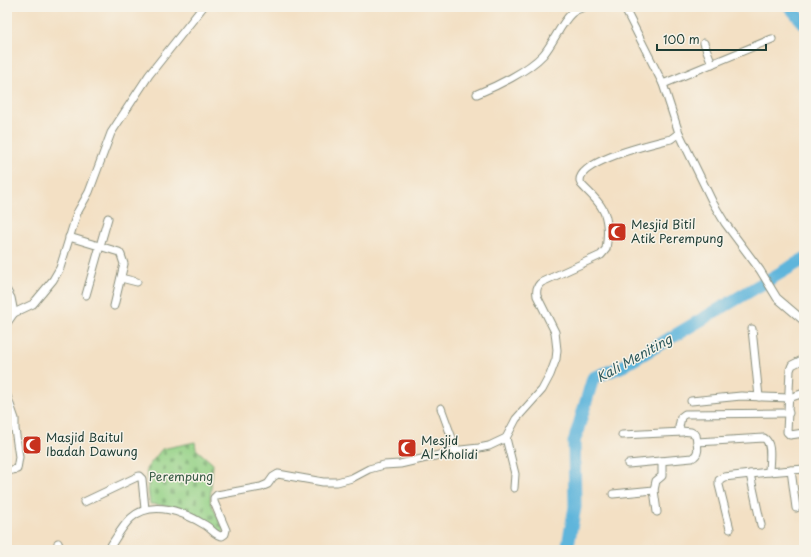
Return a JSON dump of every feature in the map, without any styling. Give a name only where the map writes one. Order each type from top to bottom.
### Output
[{"type":"street","points":[[7,324],[14,313],[38,300],[53,280],[60,268],[77,213],[89,192],[111,132],[149,75],[203,7]]},
{"type":"street","points":[[476,94],[504,82],[539,58],[548,48],[568,16],[574,11],[584,7]]},
{"type":"street","points":[[624,7],[663,84],[679,133],[713,203],[760,270],[777,298],[804,321]]},
{"type":"street","points":[[663,84],[772,40]]},
{"type":"street","points":[[704,43],[712,64]]},
{"type":"street","points":[[108,550],[130,519],[145,509],[156,508],[182,514],[206,525],[218,536],[222,536],[225,534],[226,530],[214,502],[214,498],[217,495],[261,487],[266,485],[278,474],[323,482],[337,482],[352,478],[369,469],[384,465],[400,464],[489,446],[506,438],[516,419],[542,390],[550,375],[556,358],[557,350],[555,332],[538,296],[538,286],[542,282],[601,255],[606,249],[605,213],[602,207],[581,184],[579,180],[580,175],[600,161],[671,139],[679,133]]},
{"type":"street","points":[[86,295],[108,218]]},
{"type":"street","points":[[69,237],[119,252],[121,255],[124,264],[114,306]]},
{"type":"street","points":[[121,278],[137,282]]},
{"type":"street","points":[[7,291],[11,298],[14,313]]},
{"type":"street","points":[[752,328],[759,397]]},
{"type":"street","points":[[804,359],[792,365],[790,370],[790,398],[787,432],[789,434],[804,433]]},
{"type":"street","points":[[691,401],[741,396],[790,398],[804,392]]},
{"type":"street","points":[[7,396],[15,419],[19,457],[17,469],[7,471]]},
{"type":"street","points":[[441,408],[457,452]]},
{"type":"street","points":[[684,432],[679,428],[681,417],[685,414],[789,413]]},
{"type":"street","points":[[622,435],[690,432],[695,433],[697,442],[698,454],[692,458],[628,464]]},
{"type":"street","points":[[506,438],[515,474],[514,488]]},
{"type":"street","points":[[697,442],[764,438],[769,444],[769,472]]},
{"type":"street","points":[[657,512],[654,490],[656,481],[662,476],[662,461]]},
{"type":"street","points":[[730,529],[718,482],[719,480],[724,477],[804,469]]},
{"type":"street","points":[[791,470],[796,508]]},
{"type":"street","points":[[750,474],[761,525]]},
{"type":"street","points":[[84,502],[139,476],[142,479],[145,509]]},
{"type":"street","points":[[614,494],[654,490]]},
{"type":"green space","name":"Perempung","points":[[195,442],[196,449],[213,464],[210,501],[223,528],[223,532],[221,533],[210,524],[187,510],[150,504],[146,469],[162,449]]},
{"type":"waterway","points":[[790,7],[804,23]]},
{"type":"waterway","name":"Kali Meniting","points":[[567,550],[575,507],[574,442],[593,378],[623,366],[804,259]]},
{"type":"place","name":"Mesjid Bitil Atik Perempung","points":[[617,232]]},
{"type":"place","name":"Masjid Baitul Ibadah Dawung","points":[[32,445]]},
{"type":"place","name":"Mesjid Al-Kholidi","points":[[407,448]]}]
